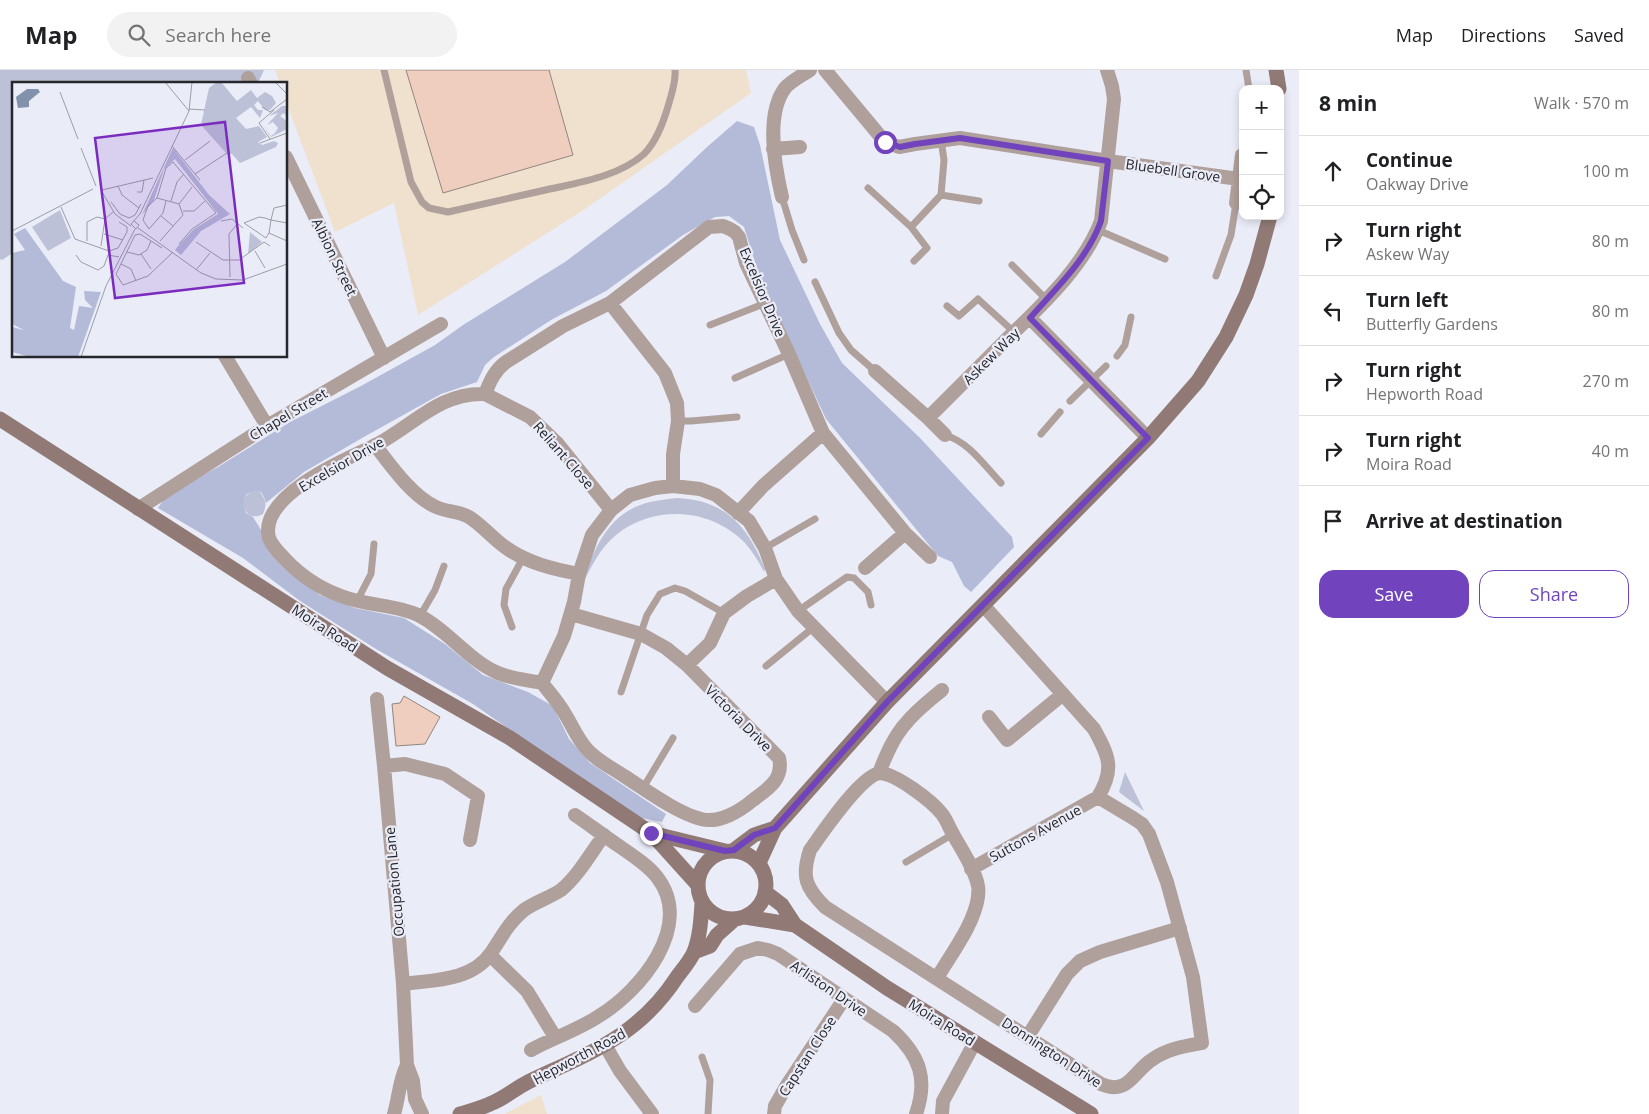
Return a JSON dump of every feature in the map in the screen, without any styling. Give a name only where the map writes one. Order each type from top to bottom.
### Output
[{"type":"street","points":[[782,197],[773,149],[774,121],[778,103],[786,88],[810,70]]},
{"type":"street","name":"Bluebell Grove","points":[[825,70],[885,142],[900,147],[960,138],[1239,179],[1236,203]]},
{"type":"street","name":"Askew Way","points":[[928,418],[1030,318],[1082,259],[1098,230],[1101,221],[1114,99],[1107,70]]},
{"type":"street","points":[[1276,70],[1278,85]]},
{"type":"street","points":[[773,149],[800,147]]},
{"type":"street","name":"Albion Street","points":[[288,161],[384,358]]},
{"type":"street","points":[[759,863],[775,828],[887,702],[1148,438],[1198,381],[1226,337],[1246,295],[1269,220]]},
{"type":"street","name":"Excelsior Drive","points":[[542,683],[498,673],[484,665],[420,616],[393,607],[357,601],[310,581],[297,572],[276,550],[269,538],[272,517],[276,508],[301,484],[356,453],[375,445],[440,404],[457,396],[471,393],[485,394],[491,379],[499,367],[563,326],[610,303],[709,227],[716,226],[730,229],[739,237],[746,263],[766,303],[823,433],[905,533],[930,557]]},
{"type":"street","points":[[610,303],[665,373],[677,403],[678,421],[672,454],[672,486]]},
{"type":"street","points":[[1030,318],[1148,438]]},
{"type":"street","name":"Chapel Street","points":[[138,509],[267,426],[441,324]]},
{"type":"street","points":[[226,358],[267,426]]},
{"type":"street","points":[[875,371],[928,418],[944,435]]},
{"type":"street","name":"Reliant Close","points":[[485,394],[530,417],[557,443],[611,510]]},
{"type":"street","name":"Moira Road","points":[[0,419],[387,668],[510,738],[651,833],[697,884]]},
{"type":"street","points":[[738,513],[763,486],[823,433]]},
{"type":"street","points":[[375,445],[405,483],[431,505],[439,509],[461,513],[470,518],[503,545],[523,558],[552,568],[580,574]]},
{"type":"street","points":[[542,683],[564,636],[592,535],[611,510],[630,495],[655,488],[672,486],[700,489],[716,495],[749,521],[765,548],[776,579],[798,611],[887,702]]},
{"type":"street","points":[[865,568],[905,533]]},
{"type":"street","points":[[687,665],[710,643],[724,613],[747,596],[776,579]]},
{"type":"street","points":[[983,604],[1094,730],[1106,752],[1109,764],[1108,776],[1104,788],[1098,797]]},
{"type":"street","name":"Victoria Drive","points":[[542,683],[565,712],[573,731],[585,748],[597,759],[643,788],[702,820],[726,817],[740,810],[774,784],[780,773],[779,758],[687,665],[666,648],[641,634],[571,614]]},
{"type":"street","points":[[937,978],[972,919],[978,886],[943,815],[932,804],[890,775],[879,773],[894,739],[907,722],[942,690]]},
{"type":"street","points":[[989,717],[1007,740],[1064,694]]},
{"type":"street","name":"Occupation Lane","points":[[377,699],[403,984],[407,1065]]},
{"type":"street","points":[[384,766],[404,764],[445,774],[478,796],[470,840]]},
{"type":"street","name":"Donnington Drive","points":[[879,773],[873,775],[856,790],[810,850],[806,872],[812,895],[825,907],[1101,1084],[1113,1088],[1120,1087],[1128,1082],[1153,1058],[1168,1051],[1202,1043],[1193,976],[1167,882],[1149,834],[1137,821],[1098,797]]},
{"type":"street","name":"Suttons Avenue","points":[[971,869],[1098,797]]},
{"type":"street","points":[[531,1050],[598,1017],[629,992],[648,972],[659,954],[669,929],[668,904],[665,890],[657,877],[639,860],[576,815]]},
{"type":"street","points":[[730,851],[754,835],[775,828]]},
{"type":"street","name":"Moira Road","points":[[651,833],[730,851]]},
{"type":"street","points":[[403,984],[456,977],[477,966],[490,955],[503,934],[524,910],[560,890],[571,880],[604,836]]},
{"type":"street","points":[[730,851],[743,852],[759,863],[764,872],[766,892],[762,902],[754,911],[740,918],[726,919],[718,916],[702,903],[698,894],[697,884],[702,866],[708,859],[716,854],[730,851]]},
{"type":"street","name":"Moira Road","points":[[766,892],[782,905],[795,925],[886,988],[1091,1114]]},
{"type":"street","name":"Hepworth Road","points":[[460,1114],[488,1109],[528,1082],[553,1072],[605,1045],[625,1033],[638,1022],[661,1000],[694,952],[700,925],[702,903]]},
{"type":"street","name":"Moira Road","points":[[740,918],[795,925]]},
{"type":"street","name":"Hepworth Road","points":[[694,952],[710,946],[717,936],[740,918]]},
{"type":"street","points":[[1028,1036],[1067,974],[1080,961],[1100,952],[1180,928]]},
{"type":"street","name":"Arliston Drive","points":[[695,1006],[740,954],[758,948],[778,954],[893,1031],[902,1039],[915,1058],[922,1077],[921,1099],[916,1114]]},
{"type":"street","points":[[490,955],[527,991],[555,1037]]},
{"type":"street","name":"Capstan Close","points":[[774,1114],[775,1106],[787,1085],[844,999]]},
{"type":"street","points":[[942,1114],[943,1101],[975,1042]]},
{"type":"street","points":[[605,1045],[620,1071],[652,1114]]},
{"type":"street","points":[[394,1114],[403,1074],[407,1065]]},
{"type":"street","points":[[407,1065],[413,1081],[415,1099],[422,1114]]},
{"type":"lane","points":[[384,70],[411,182],[422,202],[429,208],[448,212],[600,177],[634,161],[644,154],[659,132],[665,117],[675,78],[675,70]]},
{"type":"lane","points":[[1246,70],[1248,85]]},
{"type":"lane","points":[[911,227],[941,195],[944,160],[941,140]]},
{"type":"lane","points":[[868,188],[911,227],[927,248],[914,261]]},
{"type":"lane","points":[[941,195],[979,201]]},
{"type":"lane","points":[[782,197],[804,260]]},
{"type":"lane","points":[[1216,276],[1231,235],[1236,203]]},
{"type":"lane","points":[[1098,230],[1165,259]]},
{"type":"lane","points":[[1012,264],[1046,299]]},
{"type":"lane","points":[[815,282],[838,333],[850,350],[875,371]]},
{"type":"lane","points":[[947,306],[959,316],[978,299],[1014,332]]},
{"type":"lane","points":[[710,325],[766,303]]},
{"type":"lane","points":[[1117,356],[1125,345],[1131,317]]},
{"type":"lane","points":[[735,378],[789,354]]},
{"type":"lane","points":[[1070,401],[1106,366]]},
{"type":"lane","points":[[1042,434],[1060,412]]},
{"type":"lane","points":[[678,421],[737,417]]},
{"type":"lane","points":[[944,435],[955,438],[967,447],[1001,483]]},
{"type":"lane","points":[[765,548],[816,519]]},
{"type":"lane","points":[[357,601],[371,574],[374,544]]},
{"type":"lane","points":[[512,627],[504,605],[506,589],[523,558]]},
{"type":"lane","points":[[420,616],[444,566]]},
{"type":"lane","points":[[798,611],[847,578],[854,578],[868,592],[871,604]]},
{"type":"lane","points":[[622,692],[647,615],[660,594],[675,588],[685,591],[724,613]]},
{"type":"lane","points":[[766,666],[814,627]]},
{"type":"lane","points":[[643,788],[673,738]]},
{"type":"lane","points":[[906,862],[953,834]]},
{"type":"lane","points":[[702,1057],[710,1080],[708,1114]]},
{"type":"shaded area","points":[[0,70],[264,70],[257,82],[12,82],[12,253],[2,260],[0,259]]},
{"type":"shaded area","points":[[275,70],[746,70],[751,93],[582,211],[418,315],[394,203],[335,232],[288,107],[288,82],[279,82]]},
{"type":"shaded area","points":[[737,121],[754,127],[760,145],[780,240],[820,324],[842,363],[920,438],[1012,537],[1014,547],[971,592],[964,586],[952,562],[938,556],[826,419],[759,275],[744,227],[729,216],[715,217],[683,235],[606,291],[551,320],[494,357],[485,365],[477,382],[441,394],[362,438],[304,472],[266,503],[261,492],[256,491],[245,496],[244,499],[246,513],[253,517],[282,564],[320,595],[355,608],[404,618],[445,644],[483,675],[528,692],[553,706],[569,739],[590,763],[666,814],[662,822],[641,818],[473,704],[376,649],[300,601],[243,558],[158,508],[167,494],[218,467],[290,422],[361,386],[435,345],[463,325],[565,262],[667,185]]},
{"type":"shaded area","points":[[251,491],[260,492],[264,498],[265,508],[263,514],[258,516],[248,514],[245,511],[243,499]]},
{"type":"shaded area","points":[[677,498],[709,504],[733,518],[751,540],[765,569],[764,572],[748,546],[731,531],[699,517],[682,514],[665,515],[647,518],[631,525],[610,540],[592,565],[582,585],[598,545],[613,523],[623,514],[636,507],[650,502]]},
{"type":"shaded area","points":[[1125,772],[1144,811],[1119,792]]},
{"type":"shaded area","points":[[541,1095],[547,1114],[505,1114],[506,1113]]},
{"type":"building","points":[[406,70],[549,70],[573,155],[443,193]]},
{"type":"building","points":[[404,696],[440,717],[425,744],[396,746],[392,704],[400,703]]},
{"type":"route","points":[[651,833],[725,851],[734,850],[754,835],[775,828],[887,702],[1148,438],[1030,318],[1082,259],[1098,230],[1101,221],[1108,161],[960,138],[900,147],[885,142]]}]
